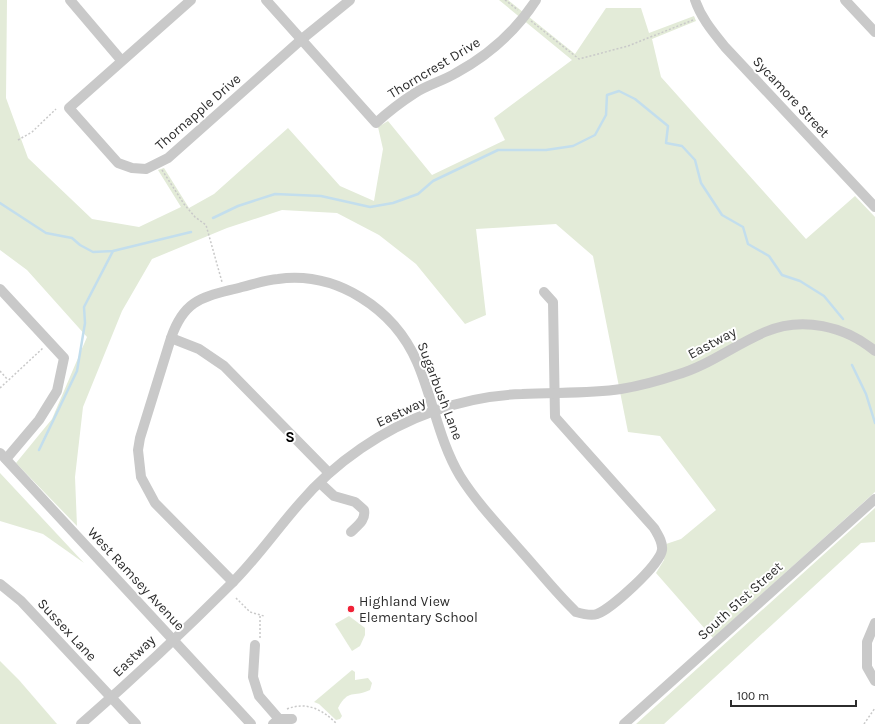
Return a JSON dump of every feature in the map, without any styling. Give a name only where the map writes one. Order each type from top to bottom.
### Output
[{"type":"street","points":[[70,0],[122,60]]},
{"type":"street","name":"Thornapple Drive","points":[[191,0],[69,108],[118,163],[132,168],[146,169],[168,158],[302,39],[350,0]]},
{"type":"street","points":[[266,0],[302,39]]},
{"type":"street","name":"Thorncrest Drive","points":[[302,39],[376,122],[416,92],[455,74],[488,53],[506,38],[526,16],[536,0]]},
{"type":"street","name":"Sycamore Street","points":[[695,0],[710,29],[725,47],[875,207]]},
{"type":"street","points":[[846,0],[875,32]]},
{"type":"street","name":"Sugarbush Lane","points":[[233,582],[156,503],[141,477],[138,450],[140,438],[177,321],[189,307],[199,300],[224,292],[279,278],[297,279],[333,285],[363,298],[382,312],[409,346],[417,363],[459,475],[474,496],[576,612],[596,615],[607,610],[659,560],[662,549],[661,539],[654,528],[556,417],[554,393],[553,302],[544,292]]},
{"type":"street","points":[[0,289],[64,358],[57,391],[39,420],[3,456]]},
{"type":"street","name":"Eastway","points":[[81,724],[112,698],[233,582],[256,558],[300,502],[329,473],[374,440],[405,423],[434,411],[481,398],[520,394],[622,389],[650,383],[706,364],[766,331],[791,325],[823,326],[854,337],[875,351]]},
{"type":"street","points":[[171,338],[199,349],[224,366],[329,473]]},
{"type":"street","name":"West Ramsey Avenue","points":[[3,456],[251,724]]},
{"type":"street","points":[[320,483],[334,496],[355,502],[364,510],[362,522],[351,532]]},
{"type":"street","name":"South 51st Street","points":[[624,724],[875,499]]},
{"type":"street","name":"Sussex Lane","points":[[0,584],[21,601],[136,724]]},
{"type":"street","points":[[875,623],[867,642],[867,667],[875,681]]},
{"type":"street","points":[[255,645],[254,677],[256,689],[260,699],[276,720],[292,719]]},
{"type":"path","points":[[505,0],[521,13]]},
{"type":"path","points":[[530,20],[579,59],[628,46],[702,15]]},
{"type":"path","points":[[18,140],[32,132],[56,109]]},
{"type":"path","points":[[158,164],[184,204],[195,217],[206,225],[224,292]]},
{"type":"path","points":[[0,388],[49,342]]},
{"type":"path","points":[[0,371],[8,380]]},
{"type":"path","points":[[236,598],[250,612],[264,616]]},
{"type":"path","points":[[276,720],[290,708],[308,706],[322,711],[337,724]]},
{"type":"path","points":[[864,724],[875,708]]},
{"type":"green space","points":[[0,0],[7,0],[6,98],[28,158],[92,219],[139,227],[181,207],[158,170],[164,168],[189,208],[214,194],[288,128],[340,186],[374,201],[383,149],[378,127],[388,121],[432,175],[505,140],[494,118],[572,60],[499,0],[508,0],[575,54],[606,8],[641,8],[649,33],[694,16],[696,21],[652,39],[661,77],[806,239],[855,196],[875,217],[875,492],[713,638],[656,573],[664,560],[666,544],[681,539],[716,510],[660,436],[628,432],[593,256],[556,224],[476,229],[486,315],[465,324],[416,264],[379,235],[337,213],[282,210],[227,228],[152,259],[122,311],[83,407],[75,477],[77,526],[16,463],[52,419],[87,337],[27,270],[0,250]]},
{"type":"green space","points":[[0,473],[84,563],[43,534],[0,521]]},
{"type":"green space","points":[[875,508],[875,542],[861,543],[664,724],[636,724]]},
{"type":"green space","points":[[349,616],[365,628],[365,635],[360,646],[352,651],[335,624]]},
{"type":"green space","points":[[0,661],[19,680],[57,724],[0,724]]},
{"type":"green space","points":[[352,670],[355,672],[355,680],[368,678],[372,683],[370,690],[352,694],[345,698],[338,708],[342,716],[340,719],[336,720],[319,704],[314,702]]},
{"type":"waterway","points":[[213,218],[238,206],[275,194],[321,196],[370,207],[393,203],[418,194],[433,181],[498,150],[546,150],[573,146],[595,135],[606,115],[607,95],[619,91],[635,99],[668,126],[666,143],[682,146],[695,160],[701,183],[722,215],[743,227],[748,244],[769,256],[782,275],[800,281],[824,296],[843,319]]},
{"type":"waterway","points":[[0,203],[46,233],[72,238],[80,245],[93,252],[113,251],[191,232]]},
{"type":"waterway","points":[[39,450],[77,371],[85,323],[84,307],[113,251]]},
{"type":"waterway","points":[[852,365],[866,394],[875,423]]},
{"type":"place","name":"Highland View Elementary School","points":[[351,609]]},
{"type":"district","name":"S","points":[[290,437]]}]
